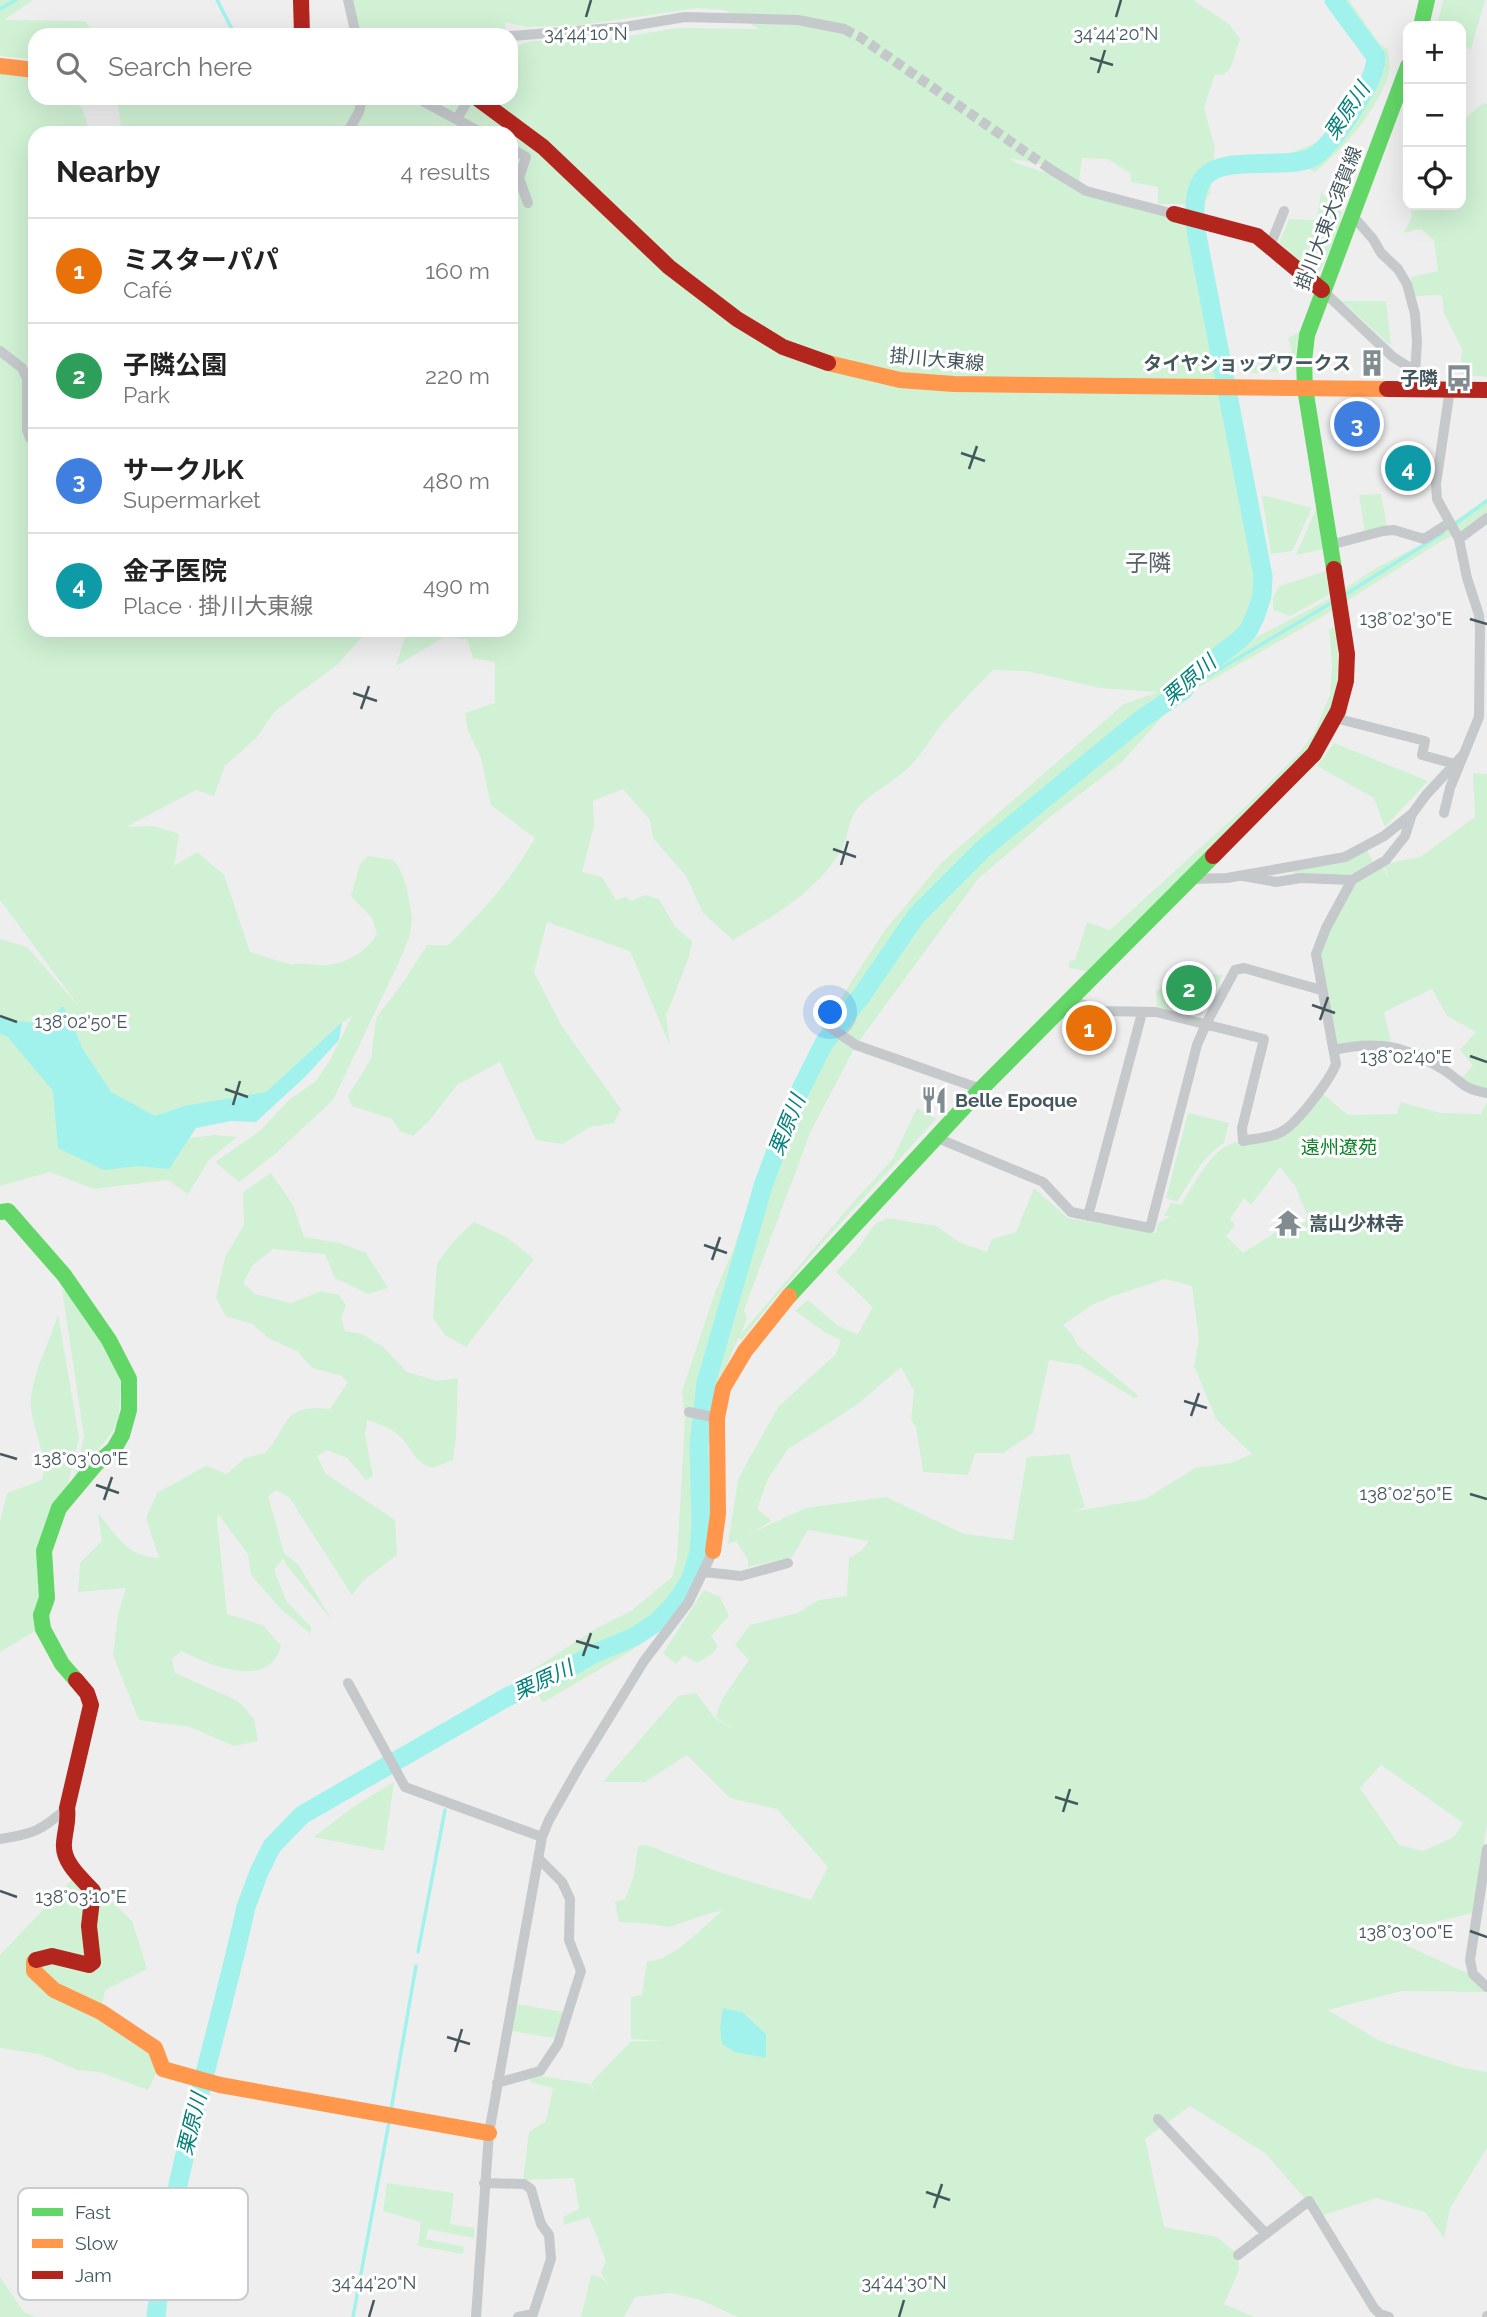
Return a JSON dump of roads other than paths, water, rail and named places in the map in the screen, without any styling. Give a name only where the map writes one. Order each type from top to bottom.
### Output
[{"type":"street","points":[[301,0],[302,28]]},
{"type":"street","points":[[348,0],[354,28]]},
{"type":"street","points":[[1422,21],[1427,0]]},
{"type":"street","points":[[518,35],[625,27],[685,17],[798,20],[844,29]]},
{"type":"street","points":[[0,66],[28,69]]},
{"type":"street","name":"掛川大東大須賀線","points":[[713,1551],[718,1514],[713,1417],[723,1388],[745,1351],[793,1291],[935,1137],[1314,754],[1335,718],[1346,679],[1341,607],[1305,388],[1304,361],[1307,335],[1322,290],[1403,79]]},
{"type":"street","points":[[351,126],[360,105]]},
{"type":"street","points":[[430,105],[470,126]]},
{"type":"street","points":[[457,119],[465,105]]},
{"type":"street","name":"掛川大東線","points":[[486,105],[515,126]]},
{"type":"street","name":"掛川大東線","points":[[518,128],[543,147],[670,267],[737,319],[783,347],[835,365],[900,380],[954,384],[1487,390]]},
{"type":"street","points":[[518,152],[526,157],[519,178],[528,203]]},
{"type":"street","points":[[1050,169],[1086,191],[1124,203],[1250,233],[1270,246],[1322,290],[1393,357],[1415,371]]},
{"type":"street","points":[[1270,246],[1284,211]]},
{"type":"street","points":[[1352,215],[1373,239],[1381,253],[1398,269],[1407,284],[1415,314],[1417,342],[1414,389]]},
{"type":"street","points":[[0,351],[22,368],[27,379],[28,433]]},
{"type":"street","points":[[1444,813],[1463,755],[1482,724],[1479,615],[1454,530],[1437,499],[1436,484],[1450,389]]},
{"type":"street","points":[[1330,545],[1394,530],[1424,540],[1487,518]]},
{"type":"street","points":[[1335,718],[1424,741],[1422,755],[1455,764]]},
{"type":"street","points":[[1191,878],[1237,875],[1345,857],[1384,836],[1412,814],[1463,755]]},
{"type":"street","points":[[1068,1000],[1102,1011],[1156,1012],[1264,1039],[1242,1128],[1243,1141],[1272,1136],[1286,1129],[1331,1077],[1336,1064],[1316,954],[1326,928],[1352,880],[1386,860],[1405,836],[1412,814]]},
{"type":"street","points":[[1237,875],[1276,881],[1301,878],[1352,880]]},
{"type":"street","points":[[935,1137],[1042,1182],[1071,1212],[1150,1228],[1197,1045],[1235,970],[1244,968],[1321,990]]},
{"type":"street","points":[[1088,1216],[1142,1013]]},
{"type":"street","points":[[825,1024],[856,1045],[981,1089]]},
{"type":"street","points":[[1334,1049],[1367,1043],[1395,1047],[1445,1070],[1469,1090],[1487,1093]]},
{"type":"street","points":[[0,1212],[8,1211],[64,1275],[109,1340],[129,1379],[129,1410],[122,1435],[114,1449],[95,1465],[59,1508],[44,1552],[47,1598],[40,1615],[43,1629],[62,1664],[87,1693],[91,1705],[67,1808],[69,1816],[64,1847],[71,1865],[93,1891],[89,1926],[93,1962],[89,1965],[50,1956],[40,1957],[34,1962],[34,1971],[54,1990],[101,2012],[155,2048],[163,2069],[220,2085],[489,2133]]},
{"type":"street","points":[[689,1412],[713,1417]]},
{"type":"street","points":[[475,2317],[489,2133],[542,1838],[549,1820],[579,1767],[644,1661],[688,1603],[713,1551]]},
{"type":"street","points":[[704,1572],[741,1576],[788,1563]]},
{"type":"street","points":[[348,1683],[405,1787],[542,1838]]},
{"type":"street","points":[[0,1839],[32,1834],[49,1824],[67,1808]]},
{"type":"street","points":[[1487,1849],[1471,1961],[1473,1974],[1487,1987]]},
{"type":"street","points":[[496,2083],[540,2071],[558,2044],[581,1970],[569,1940],[570,1899],[562,1882],[539,1859]]},
{"type":"street","points":[[1158,2119],[1266,2234]]},
{"type":"street","points":[[484,2183],[524,2184],[531,2189],[541,2224],[549,2235],[551,2259],[533,2314],[518,2317]]},
{"type":"street","points":[[1238,2255],[1309,2201],[1374,2308],[1389,2317]]},
{"type":"water","points":[[63,1006],[82,1048],[111,1092],[155,1116],[184,1106],[266,1092],[342,1022],[339,1040],[306,1076],[256,1122],[231,1121],[196,1128],[169,1169],[138,1166],[104,1170],[58,1148],[53,1091],[7,1036],[0,1034],[0,1017],[26,1022],[41,1021]]},
{"type":"water","points":[[723,2008],[742,2012],[766,2034],[766,2058],[735,2052],[722,2044],[720,2029]]},
{"type":"waterway","points":[[0,9],[16,0]]},
{"type":"waterway","points":[[217,0],[231,28]]},
{"type":"waterway","name":"栗原川","points":[[177,2188],[246,1907],[272,1846],[302,1815],[507,1697],[566,1670],[593,1654],[634,1637],[657,1622],[690,1581],[699,1552],[699,1446],[706,1383],[763,1186],[792,1107],[824,1043],[862,995],[916,916],[983,849],[1140,720],[1184,690],[1190,678],[1248,631],[1262,596],[1263,576],[1196,230],[1195,207],[1198,189],[1204,178],[1213,170],[1241,164],[1293,162],[1311,158],[1326,147],[1349,116],[1371,78],[1376,57],[1334,0]]},
{"type":"waterway","points":[[1455,524],[1487,501]]},
{"type":"waterway","points":[[1343,596],[1443,533]]},
{"type":"waterway","points":[[1184,690],[1333,602]]},
{"type":"waterway","points":[[418,1952],[445,1810]]},
{"type":"waterway","points":[[391,2110],[416,1966]]},
{"type":"waterway","points":[[353,2317],[389,2122]]},
{"type":"waterway","name":"栗原川","points":[[156,2317],[158,2300]]},
{"type":"tunnel","points":[[844,29],[860,37],[1050,169]]},
{"type":"place","name":"タイヤショップワークス","points":[[1372,363]]},
{"type":"place","name":"子隣","points":[[1459,378]]},
{"type":"place","name":"サークルK","points":[[1357,424]]},
{"type":"place","name":"金子医院","points":[[1408,468]]},
{"type":"place","name":"子隣公園","points":[[1189,988]]},
{"type":"place","name":"ミスターパパ","points":[[1089,1028]]},
{"type":"place","name":"Belle Epoque","points":[[934,1100]]},
{"type":"place","name":"嵩山少林寺","points":[[1288,1223]]},
{"type":"district","name":"子隣","points":[[1148,563]]},
{"type":"park label","name":"遠州遼苑","points":[[1339,1147]]}]
